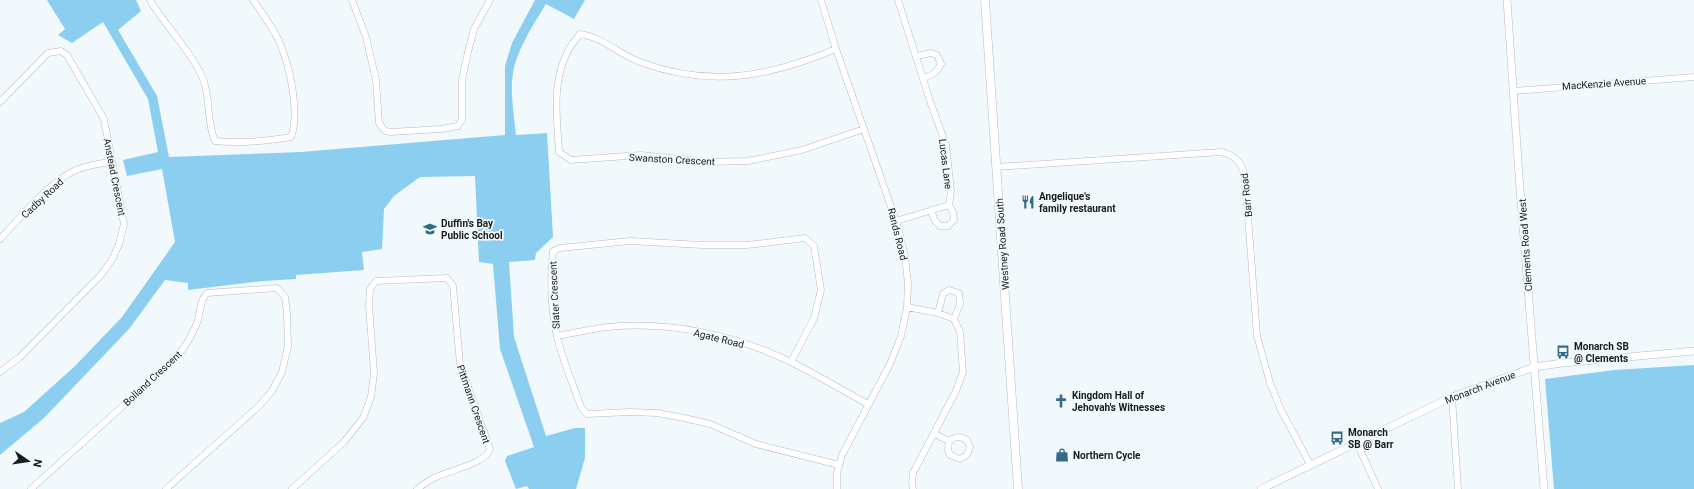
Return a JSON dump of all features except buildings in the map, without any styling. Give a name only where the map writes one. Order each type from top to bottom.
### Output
[{"type":"main road","name":"Westney Road South","points":[[985,0],[1018,489]]},
{"type":"street","points":[[150,0],[196,65],[202,78],[207,92],[210,131],[215,141],[230,143],[269,141],[291,137],[294,127],[294,106],[288,70],[279,42],[268,21],[253,0]]},
{"type":"street","points":[[352,0],[366,36],[376,80],[379,123],[386,131],[391,132],[441,130],[458,126],[462,120],[462,80],[468,52],[474,29],[490,0]]},
{"type":"street","name":"Rands Road","points":[[821,0],[836,49],[896,221],[905,256],[908,284],[901,336],[890,364],[868,404],[839,465],[837,473],[837,489]]},
{"type":"street","name":"Lucas Lane","points":[[898,0],[946,145],[951,191],[949,205],[953,212],[954,220],[948,226],[940,226],[935,221],[930,210]]},
{"type":"street","name":"Clements Road West","points":[[1507,0],[1519,176],[1544,489]]},
{"type":"street","name":"Swanston Crescent","points":[[836,49],[781,68],[756,74],[707,78],[650,66],[632,59],[590,36],[580,34],[566,53],[560,69],[556,88],[559,152],[571,160],[640,156],[709,162],[748,161],[802,150],[864,129]]},
{"type":"street","name":"Anstead Crescent","points":[[0,102],[48,53],[61,51],[67,55],[104,119],[124,224],[119,244],[113,258],[101,275],[20,357],[0,372]]},
{"type":"street","points":[[917,56],[931,53],[937,55],[941,64],[938,71],[932,76],[923,78]]},
{"type":"street","name":"MacKenzie Avenue","points":[[1514,91],[1694,77]]},
{"type":"street","name":"Barr Road","points":[[996,167],[1221,152],[1236,158],[1242,165],[1245,176],[1257,336],[1263,363],[1281,410],[1310,464]]},
{"type":"street","name":"Cadby Road","points":[[0,239],[52,186],[64,177],[76,169],[112,161]]},
{"type":"street","points":[[896,221],[949,205]]},
{"type":"street","name":"Slater Crescent","points":[[791,362],[814,318],[821,290],[814,246],[805,238],[747,245],[630,242],[560,248],[553,251],[551,266],[557,336],[581,407],[587,414],[630,412],[657,413],[684,418],[710,424],[756,444],[839,465]]},
{"type":"street","name":"Pittmann Crescent","points":[[292,489],[344,442],[363,418],[371,396],[374,373],[369,305],[370,289],[376,281],[447,278],[453,286],[460,364],[490,449],[486,456],[434,477],[417,489]]},
{"type":"street","name":"Bolland Crescent","points":[[31,489],[176,358],[188,344],[198,322],[202,298],[207,293],[277,288],[285,297],[288,346],[282,372],[272,391],[258,407],[166,489]]},
{"type":"street","points":[[938,313],[943,294],[949,290],[959,293],[960,304],[954,319]]},
{"type":"street","points":[[906,307],[938,313],[954,319],[960,332],[962,372],[956,391],[913,473],[913,489]]},
{"type":"street","name":"Agate Road","points":[[557,336],[607,327],[651,326],[681,329],[715,335],[753,346],[791,362],[868,404]]},
{"type":"street","name":"Monarch Avenue","points":[[1261,489],[1310,464],[1452,397],[1534,367],[1694,351]]},
{"type":"street","points":[[1452,397],[1458,489]]},
{"type":"street","points":[[934,434],[949,441]]},
{"type":"street","points":[[1357,443],[1378,489]]},
{"type":"shaded area","points":[[47,0],[136,0],[141,11],[118,30],[157,96],[169,157],[301,152],[505,135],[505,66],[512,43],[535,0],[585,0],[574,19],[546,4],[526,37],[518,55],[513,73],[512,88],[516,135],[547,133],[553,237],[536,253],[535,260],[509,262],[514,337],[546,436],[575,428],[585,428],[585,458],[576,489],[529,489],[527,486],[516,489],[505,461],[507,456],[534,447],[500,349],[493,264],[479,262],[475,176],[420,177],[394,196],[384,209],[382,249],[362,252],[364,270],[296,275],[296,279],[263,281],[188,290],[188,283],[165,280],[129,329],[44,418],[0,455],[0,423],[24,412],[75,366],[122,317],[175,242],[162,169],[127,176],[123,160],[158,152],[148,99],[103,22],[72,43],[58,35],[65,29]]},
{"type":"shaded area","points":[[1694,365],[1694,489],[1554,489],[1545,379],[1614,370]]},
{"type":"place","name":"Angelique's family restaurant","points":[[1028,202]]},
{"type":"place","name":"Duffin's Bay Public School","points":[[430,229]]},
{"type":"place","name":"Monarch SB @ Clements","points":[[1563,352]]},
{"type":"place","name":"Kingdom Hall of Jehovah's Witnesses","points":[[1061,401]]},
{"type":"place","name":"Monarch SB @ Barr","points":[[1337,438]]},
{"type":"place","name":"Northern Cycle","points":[[1062,455]]}]
